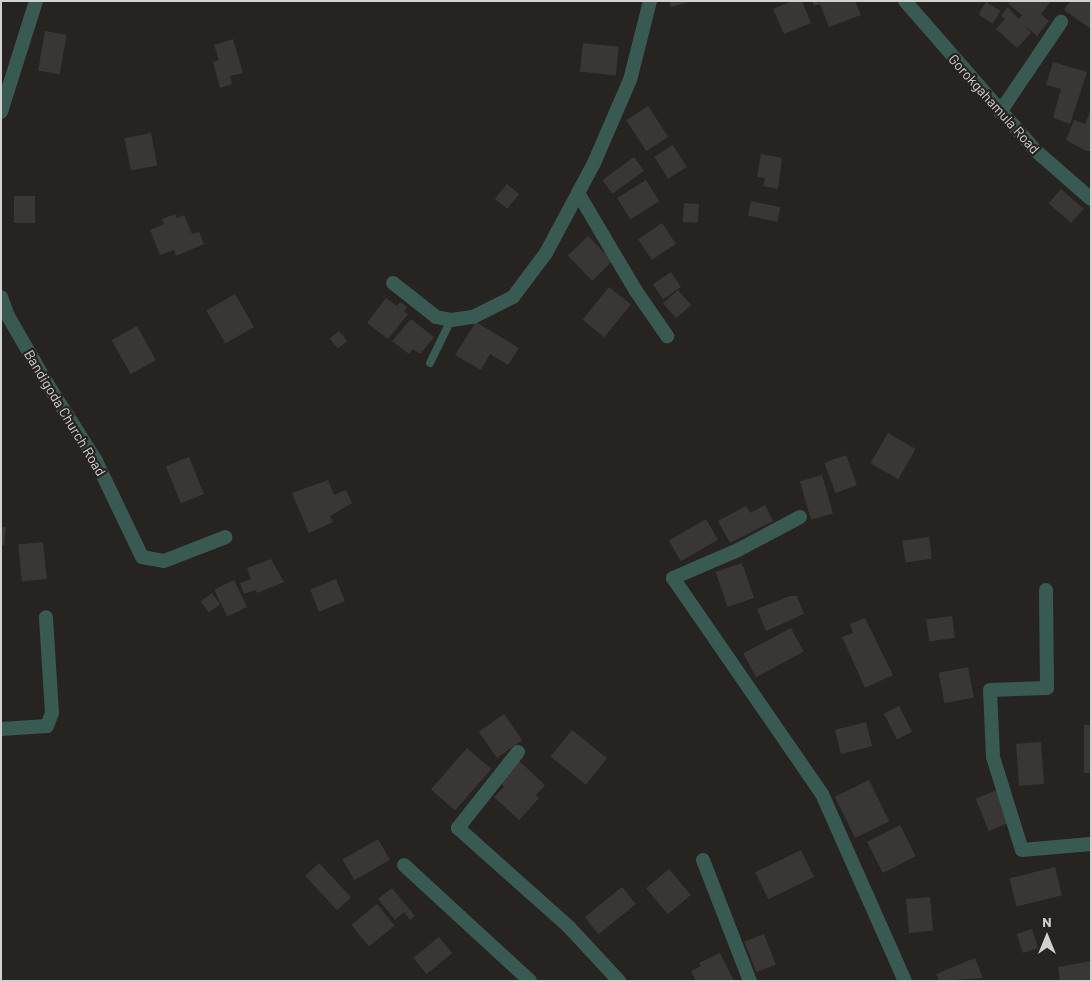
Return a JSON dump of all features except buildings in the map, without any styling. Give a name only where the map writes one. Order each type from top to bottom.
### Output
[{"type":"street","points":[[1,112],[36,1]]},
{"type":"street","points":[[393,283],[436,317],[451,320],[474,317],[512,297],[546,253],[578,193],[630,80],[650,1]]},
{"type":"street","name":"Gorokgahamula Road","points":[[905,1],[1035,150],[1091,199]]},
{"type":"street","points":[[1000,112],[1061,22]]},
{"type":"street","points":[[578,193],[636,291],[667,336]]},
{"type":"street","name":"Bandigoda Church Road","points":[[1,296],[8,316],[48,385],[96,461],[142,557],[164,561],[226,538]]},
{"type":"street","points":[[800,517],[738,550],[673,578],[822,794],[905,981]]},
{"type":"street","points":[[1046,590],[1047,688],[990,690],[993,757],[1022,850],[1091,844]]},
{"type":"street","points":[[1,729],[47,726],[52,712],[46,617]]},
{"type":"street","points":[[518,752],[458,828],[570,927],[619,981]]},
{"type":"street","points":[[703,860],[750,981]]},
{"type":"street","points":[[404,865],[530,981]]},
{"type":"lane","points":[[430,364],[451,320]]}]
